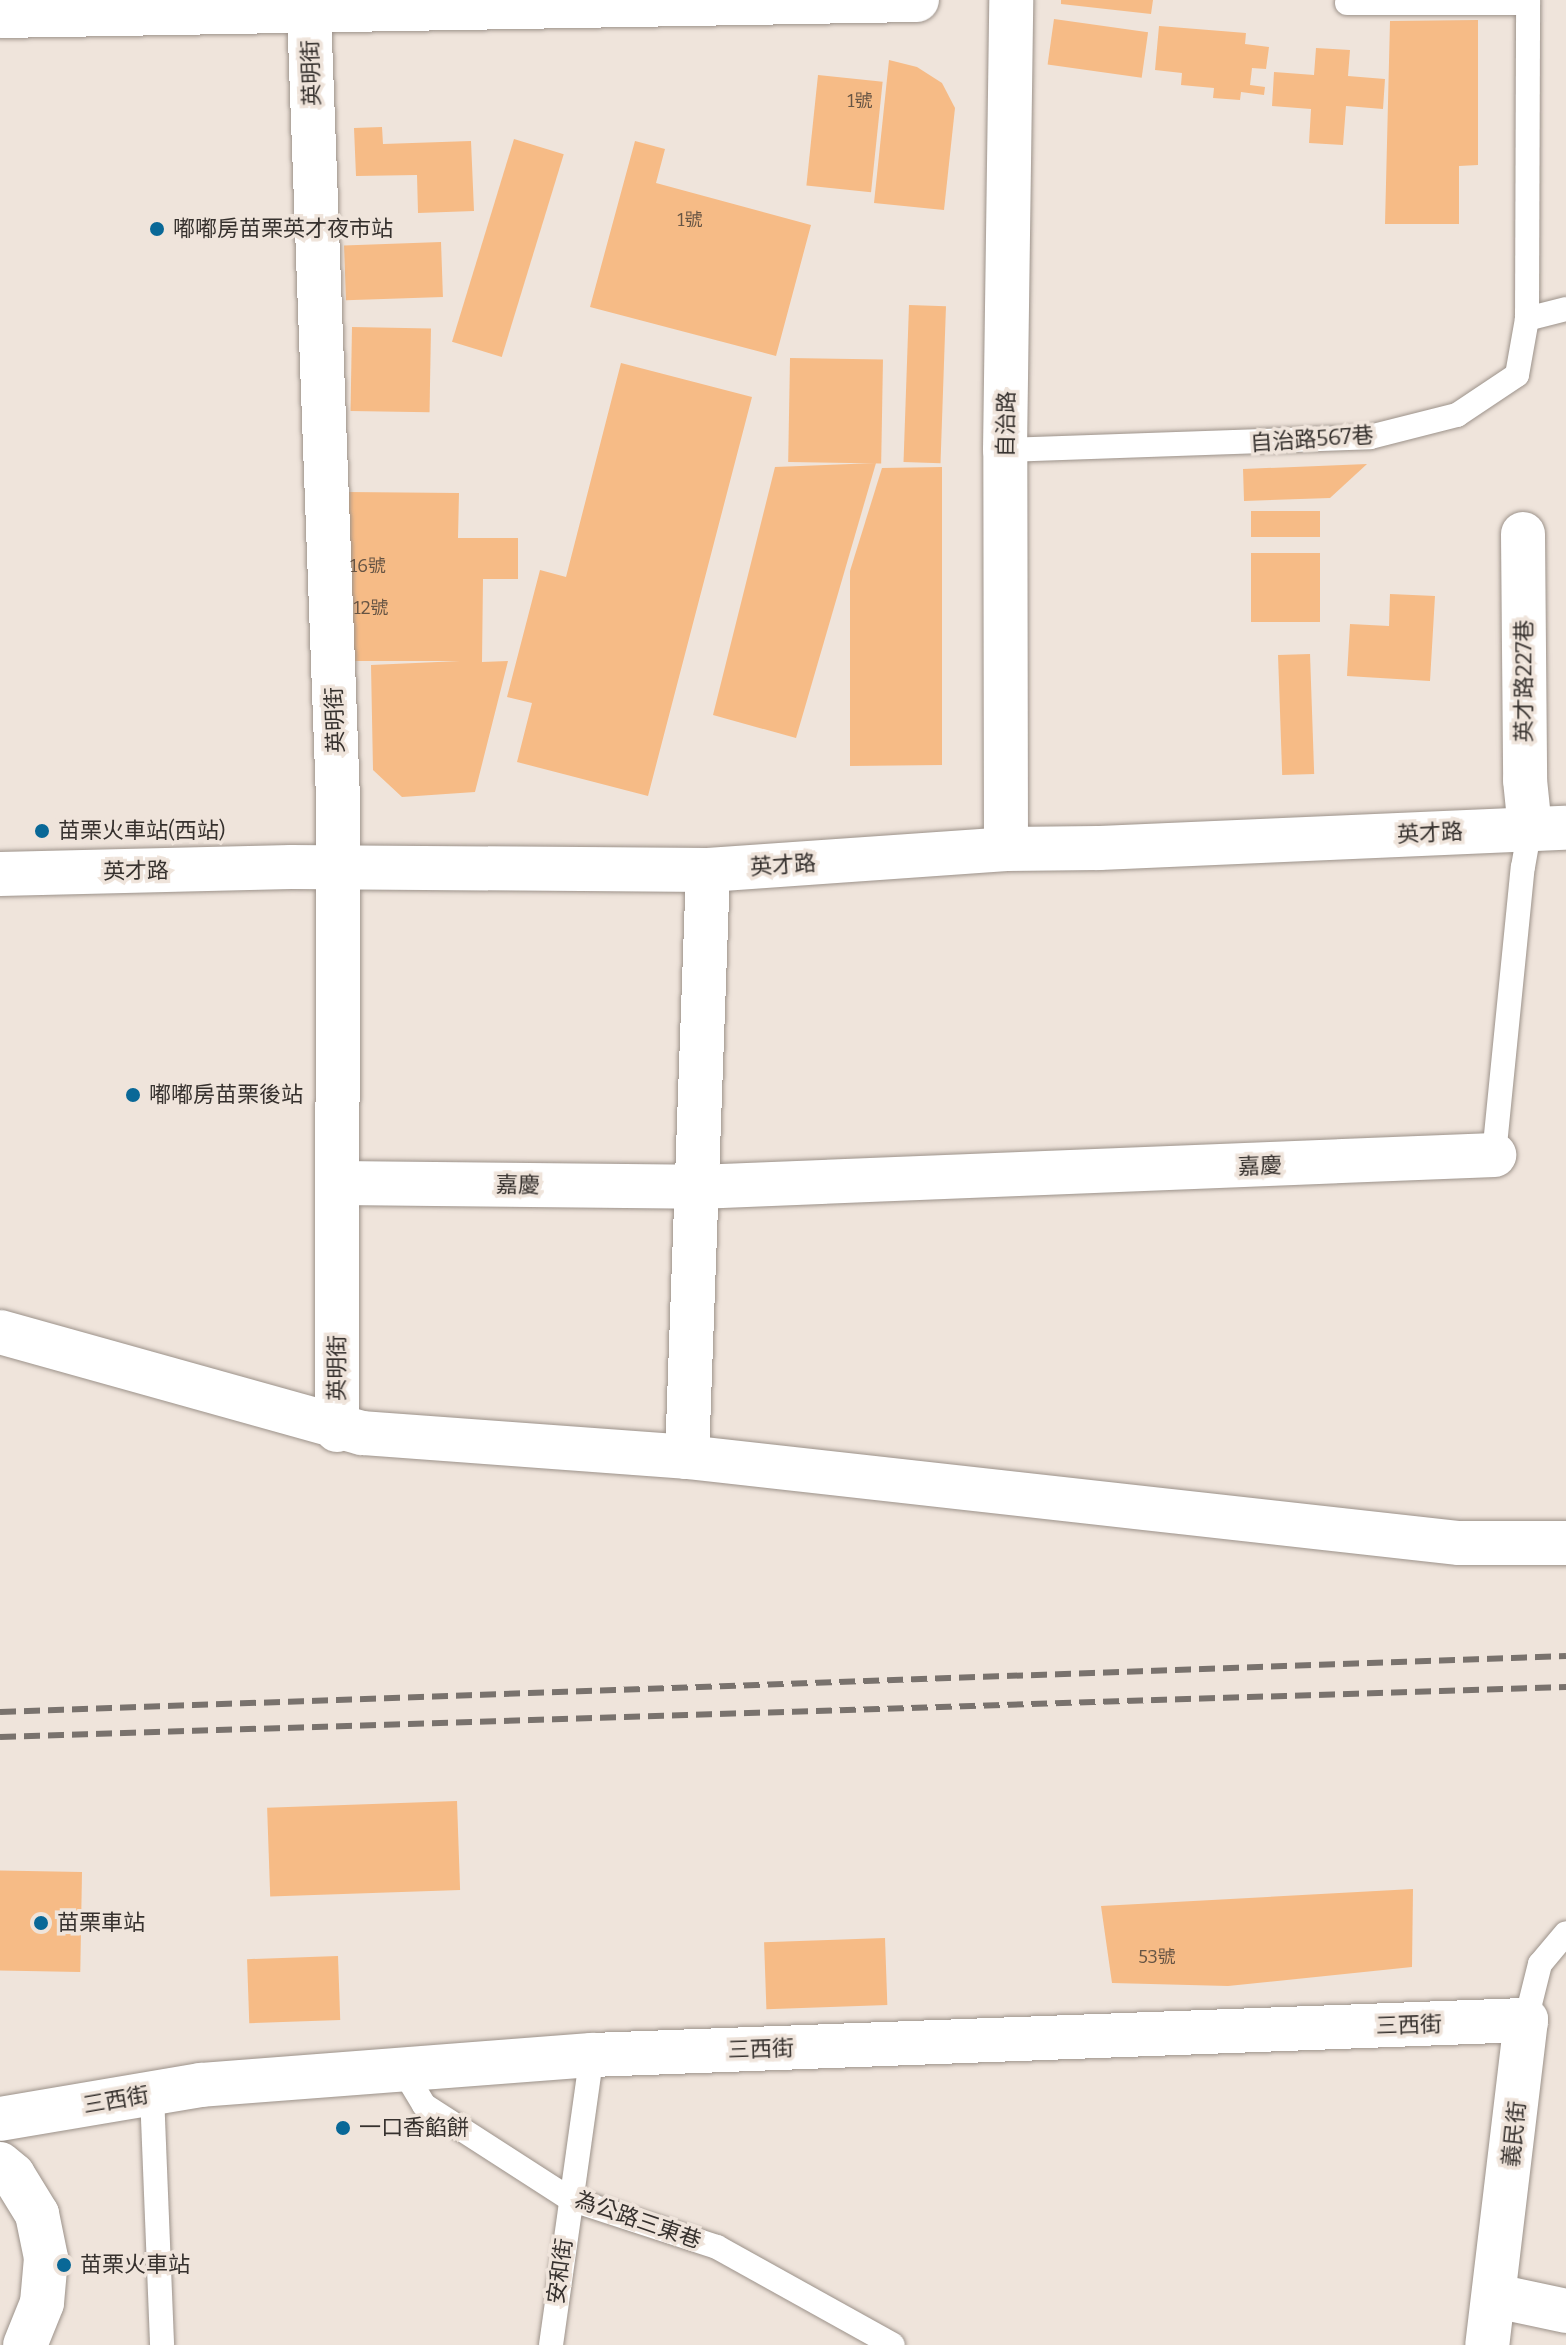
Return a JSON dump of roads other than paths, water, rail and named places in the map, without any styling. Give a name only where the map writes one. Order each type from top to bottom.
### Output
[{"type":"street","points":[[0,16],[103,7],[309,12],[570,3],[917,0]]},
{"type":"street","name":"自治路","points":[[1006,849],[1005,450],[1011,0]]},
{"type":"street","name":"英明街","points":[[309,12],[338,799],[337,1430]]},
{"type":"street","name":"英才路227巷","points":[[1523,534],[1525,780],[1548,828]]},
{"type":"street","name":"英才路","points":[[0,874],[336,867],[708,870],[1006,849],[1099,848],[1548,828]]},
{"type":"street","points":[[687,1457],[708,870]]},
{"type":"street","name":"嘉慶","points":[[339,1183],[697,1187],[1494,1155]]},
{"type":"street","points":[[0,1332],[337,1430],[687,1457],[1459,1543],[1566,1543]]},
{"type":"street","name":"三西街","points":[[0,2119],[201,2085],[592,2055],[1526,2020]]},
{"type":"street","name":"義民街","points":[[1487,2345],[1496,2296],[1526,2020]]},
{"type":"street","points":[[0,2164],[13,2175],[37,2214],[46,2258],[46,2324],[25,2345]]},
{"type":"street","points":[[1496,2296],[1566,2311]]},
{"type":"lane","name":"自治路567巷","points":[[1005,450],[1370,437],[1457,415],[1517,375],[1527,319],[1528,2]]},
{"type":"lane","points":[[1347,3],[1528,2]]},
{"type":"lane","points":[[1527,319],[1566,309]]},
{"type":"lane","name":"嘉慶","points":[[1494,1155],[1523,867],[1548,828]]},
{"type":"lane","name":"義民街","points":[[1526,2020],[1540,1964],[1566,1933]]},
{"type":"lane","name":"安和街","points":[[551,2345],[592,2055]]},
{"type":"lane","name":"為公路三東巷","points":[[403,2070],[424,2105],[570,2199],[717,2247],[893,2345]]},
{"type":"lane","points":[[152,2094],[162,2345]]},
{"type":"railway","points":[[0,1712],[1566,1656]]},
{"type":"railway","points":[[0,1737],[1566,1687]]},
{"type":"place","name":"嘟嘟房苗栗英才夜市站","points":[[157,229]]},
{"type":"place","name":"苗栗火車站(西站)","points":[[42,831]]},
{"type":"place","name":"嘟嘟房苗栗後站","points":[[133,1095]]},
{"type":"place","name":"苗栗車站","points":[[41,1923]]},
{"type":"place","name":"一口香餡餅","points":[[343,2128]]},
{"type":"place","name":"苗栗火車站","points":[[64,2265]]}]
